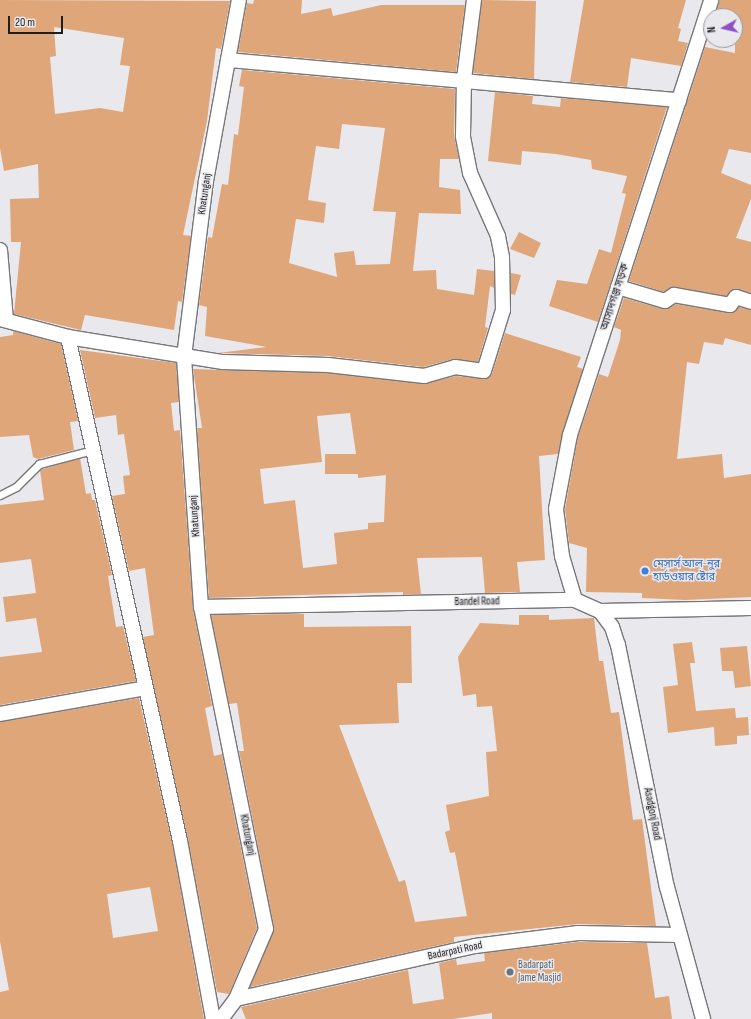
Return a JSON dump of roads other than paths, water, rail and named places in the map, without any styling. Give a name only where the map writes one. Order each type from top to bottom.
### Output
[{"type":"street","name":"Khatunganj","points":[[221,1019],[236,999],[266,929],[201,607],[184,357],[206,181],[239,0]]},
{"type":"street","points":[[0,250],[3,320],[68,337],[184,357],[223,362],[328,365],[424,376],[455,367],[484,371],[503,310],[502,257],[498,236],[470,173],[463,136],[464,79],[474,0]]},
{"type":"street","name":"আসাদগঞ্জ সড়ক","points":[[575,600],[562,556],[556,509],[570,435],[711,0]]},
{"type":"street","points":[[228,60],[464,79],[679,100]]},
{"type":"street","points":[[618,287],[665,301],[674,295],[730,305],[736,297],[751,302]]},
{"type":"street","points":[[68,337],[180,841],[213,1019]]},
{"type":"street","name":"Bandel Road","points":[[201,607],[575,600],[600,611],[751,608]]},
{"type":"street","name":"Asadgonj Road","points":[[600,611],[612,627],[618,645],[678,935],[703,1019]]},
{"type":"street","points":[[0,714],[146,688]]},
{"type":"street","name":"Badarpati Road","points":[[236,999],[475,946],[578,933],[678,935]]},
{"type":"lane","points":[[0,496],[16,486],[39,464],[93,450]]},
{"type":"place","name":"মেসার্স আল-নুর হার্ডওয়ার ষ্টোর","points":[[645,571]]},
{"type":"place","name":"Badarpati Jame Masjid","points":[[510,972]]}]
